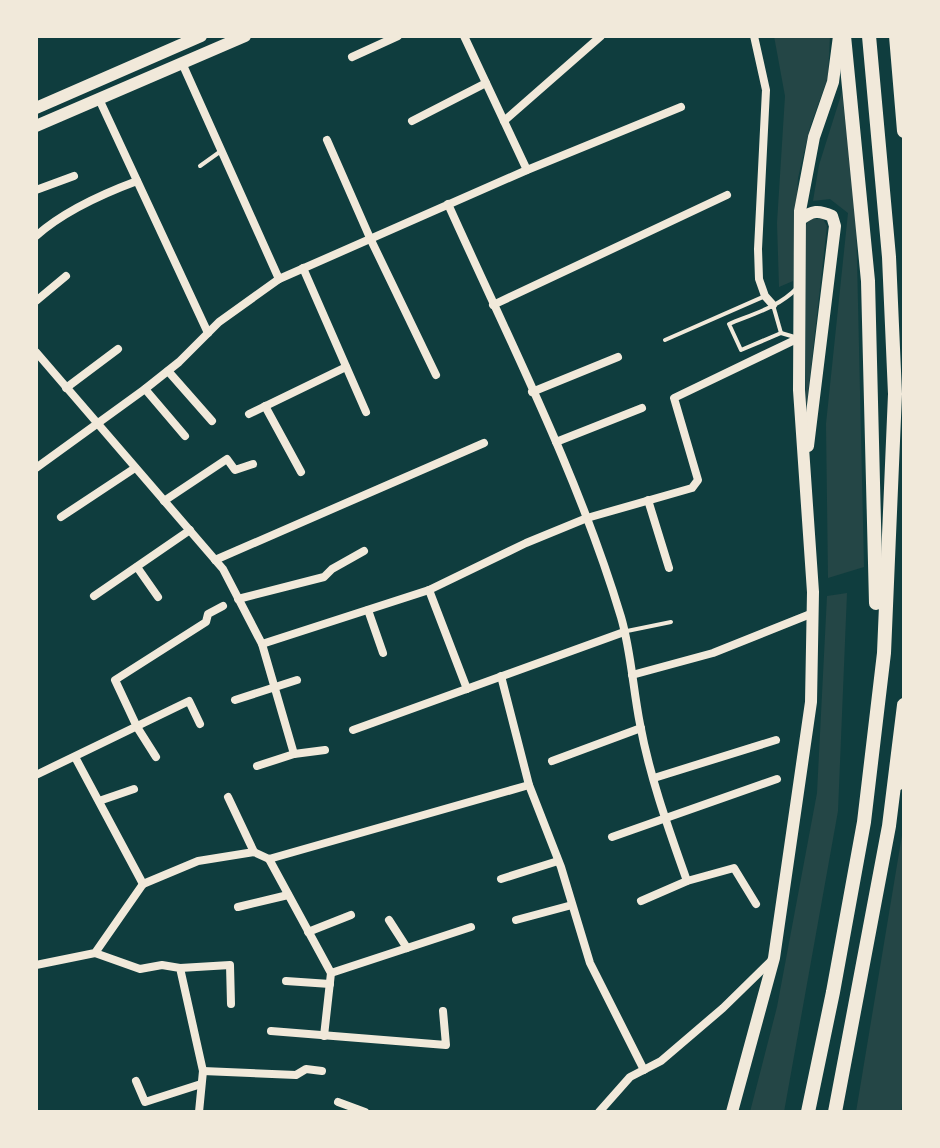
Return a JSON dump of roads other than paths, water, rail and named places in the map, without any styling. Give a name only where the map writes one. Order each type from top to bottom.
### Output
[{"type":"highway","points":[[842,36],[868,281],[877,586],[871,763]]},
{"type":"highway","points":[[808,1112],[864,822],[884,653],[895,394],[889,257],[869,36]]},
{"type":"highway","points":[[896,36],[904,131]]},
{"type":"highway","points":[[835,1112],[859,997],[890,818],[904,705]]},
{"type":"main road","points":[[37,104],[201,36]]},
{"type":"main road","points":[[36,126],[245,36]]},
{"type":"main road","points":[[732,1112],[774,958],[811,702],[813,613],[799,338],[800,220],[814,137],[833,82],[842,36]]},
{"type":"main road","points":[[175,46],[182,63]]},
{"type":"main road","points":[[800,220],[809,212],[821,210],[832,216],[835,226],[804,474]]},
{"type":"street","points":[[352,57],[398,36]]},
{"type":"street","points":[[464,36],[527,170]]},
{"type":"street","points":[[504,121],[601,36]]},
{"type":"street","points":[[754,36],[766,90],[759,279],[765,296],[773,305]]},
{"type":"street","points":[[182,63],[279,279]]},
{"type":"street","points":[[412,121],[486,83]]},
{"type":"street","points":[[99,99],[208,333]]},
{"type":"street","points":[[36,468],[145,389],[219,322],[279,279],[527,170],[681,107]]},
{"type":"street","points":[[327,140],[436,375]]},
{"type":"street","points":[[36,190],[74,176]]},
{"type":"street","points":[[36,236],[47,226],[106,192],[137,181]]},
{"type":"street","points":[[493,305],[727,195]]},
{"type":"street","points":[[448,204],[556,442],[587,518],[624,632],[641,728],[664,818],[687,881]]},
{"type":"street","points":[[303,268],[366,412]]},
{"type":"street","points":[[36,301],[66,276]]},
{"type":"street","points":[[262,644],[429,590],[526,543],[587,518],[692,488],[698,480],[674,398],[799,338]]},
{"type":"street","points":[[66,388],[118,349]]},
{"type":"street","points":[[36,352],[215,560],[262,644],[294,754]]},
{"type":"street","points":[[532,392],[618,357]]},
{"type":"street","points":[[249,414],[346,367]]},
{"type":"street","points":[[168,371],[212,421]]},
{"type":"street","points":[[145,389],[185,436]]},
{"type":"street","points":[[265,406],[301,472]]},
{"type":"street","points":[[556,442],[642,408]]},
{"type":"street","points":[[215,560],[484,443]]},
{"type":"street","points":[[164,501],[227,459],[235,470],[253,464]]},
{"type":"street","points":[[61,517],[135,468]]},
{"type":"street","points":[[648,500],[669,568]]},
{"type":"street","points":[[94,596],[190,530]]},
{"type":"street","points":[[238,599],[324,577],[364,551]]},
{"type":"street","points":[[137,567],[158,597]]},
{"type":"street","points":[[429,590],[467,689]]},
{"type":"street","points":[[156,757],[137,727],[115,680],[206,622],[208,614],[223,606]]},
{"type":"street","points":[[368,610],[383,653]]},
{"type":"street","points":[[632,675],[713,653],[813,613]]},
{"type":"street","points":[[353,730],[624,632]]},
{"type":"street","points":[[501,676],[529,785],[558,861],[590,963],[644,1070]]},
{"type":"street","points":[[235,700],[297,680]]},
{"type":"street","points":[[36,775],[189,701],[200,724]]},
{"type":"street","points":[[552,761],[641,728]]},
{"type":"street","points":[[654,778],[776,740]]},
{"type":"street","points":[[257,766],[294,754],[325,750]]},
{"type":"street","points":[[75,757],[143,884]]},
{"type":"street","points":[[890,818],[904,768]]},
{"type":"street","points":[[612,837],[777,779]]},
{"type":"street","points":[[269,859],[529,785]]},
{"type":"street","points":[[99,801],[134,789]]},
{"type":"street","points":[[228,797],[254,852]]},
{"type":"street","points":[[95,953],[143,884],[198,861],[254,852],[269,859],[331,973],[324,1036]]},
{"type":"street","points":[[501,879],[558,861]]},
{"type":"street","points":[[641,901],[687,881],[734,868],[756,904]]},
{"type":"street","points":[[238,907],[288,895]]},
{"type":"street","points":[[516,920],[572,905]]},
{"type":"street","points":[[308,932],[351,915]]},
{"type":"street","points":[[389,920],[407,948]]},
{"type":"street","points":[[331,973],[471,927]]},
{"type":"street","points":[[36,965],[95,953],[140,969],[162,965],[180,968],[230,965],[231,1004]]},
{"type":"street","points":[[599,1112],[630,1077],[661,1061],[723,1008],[774,958]]},
{"type":"street","points":[[180,968],[203,1071],[199,1112]]},
{"type":"street","points":[[286,981],[330,984]]},
{"type":"street","points":[[271,1031],[446,1045],[443,1011]]},
{"type":"street","points":[[203,1071],[296,1075],[306,1069],[322,1071]]},
{"type":"street","points":[[136,1081],[145,1102],[201,1084]]},
{"type":"street","points":[[338,1102],[365,1112]]},
{"type":"lane","points":[[200,166],[221,151]]},
{"type":"lane","points":[[799,287],[789,297],[729,324],[741,350],[781,333],[799,338]]},
{"type":"lane","points":[[665,340],[765,296]]},
{"type":"lane","points":[[773,305],[781,333]]},
{"type":"lane","points":[[624,632],[671,622]]}]
